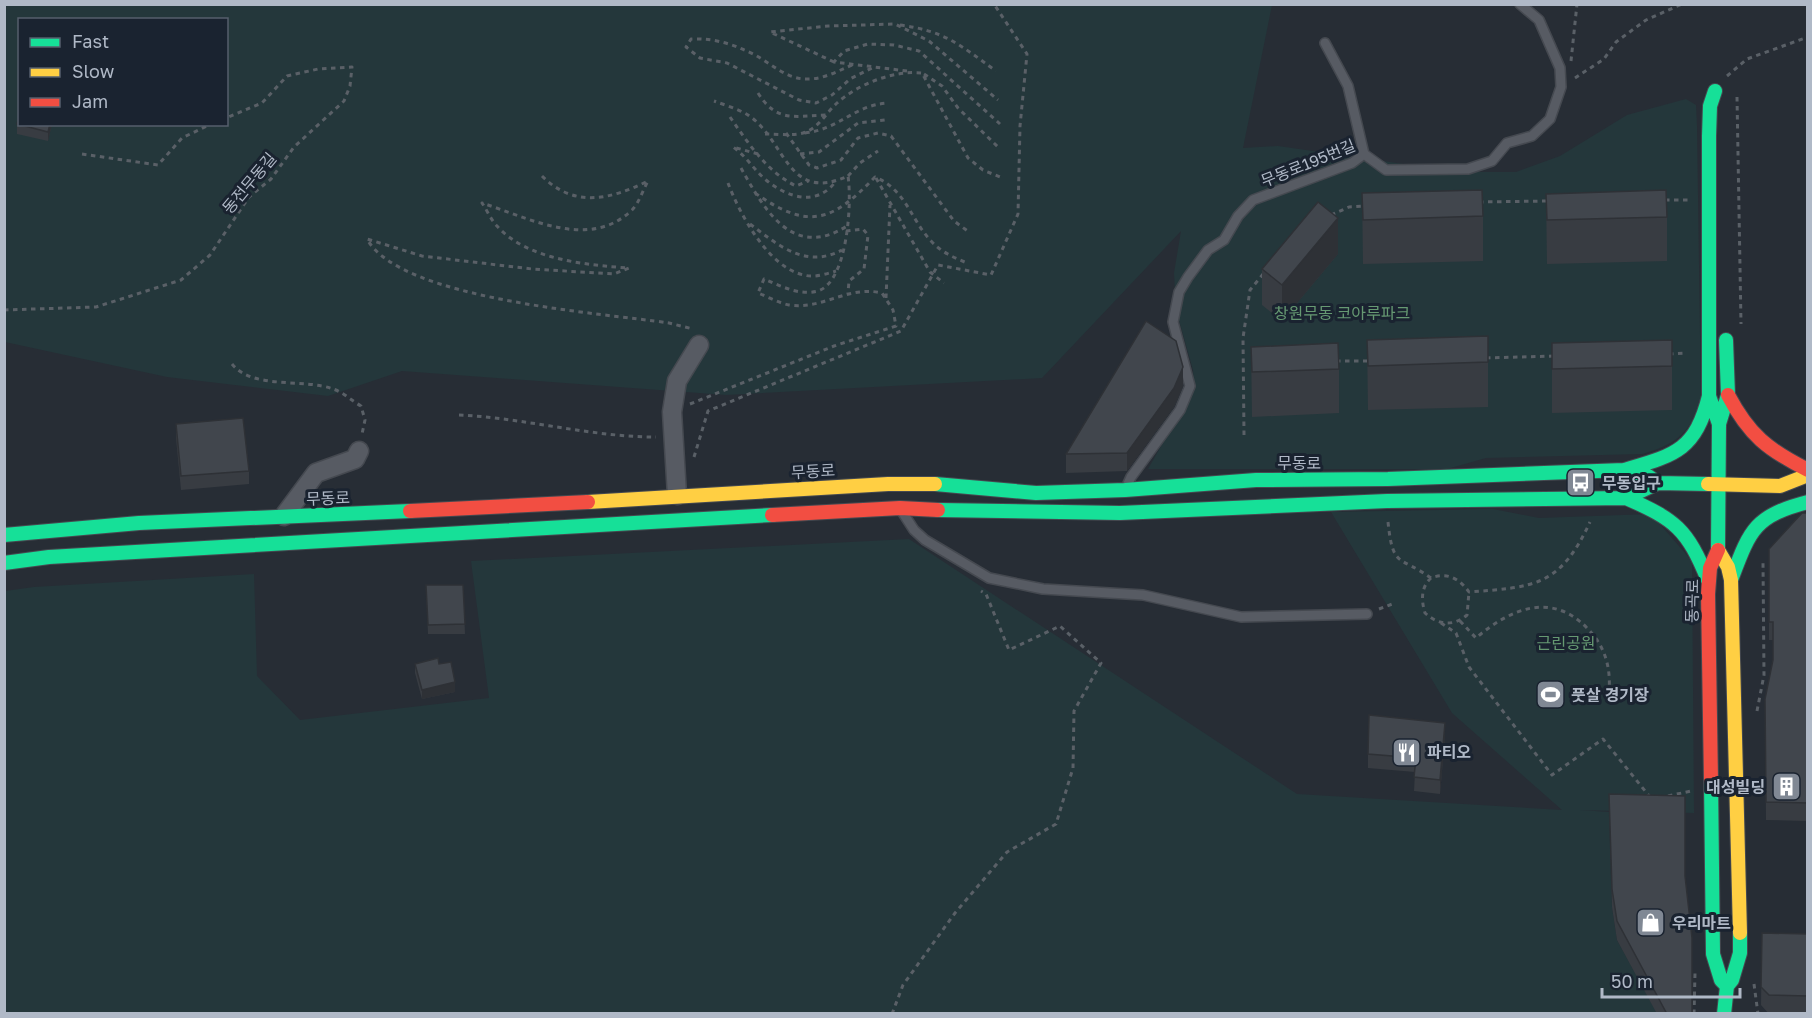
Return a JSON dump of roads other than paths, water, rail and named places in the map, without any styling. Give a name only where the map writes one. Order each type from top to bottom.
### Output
[{"type":"main road","points":[[1624,470],[1662,459],[1684,445],[1698,431],[1709,396],[1710,106],[1715,91],[1720,106],[1723,189]]},
{"type":"main road","points":[[1724,1014],[1727,986],[1732,980],[1740,952],[1731,580],[1728,567],[1718,550],[1719,424],[1728,395],[1726,329]]},
{"type":"main road","points":[[1728,395],[1743,424],[1755,438],[1770,452],[1808,470]]},
{"type":"main road","points":[[1709,396],[1719,424]]},
{"type":"main road","points":[[1624,470],[1648,476],[1658,483]]},
{"type":"main road","name":"무동로","points":[[4,535],[139,523],[936,484],[1036,493],[1125,490],[1256,480],[1388,479],[1624,470]]},
{"type":"main road","points":[[1780,486],[1788,480],[1808,475]]},
{"type":"main road","points":[[4,563],[49,557],[900,508],[1024,513],[1120,513],[1387,501],[1626,498],[1658,483],[1780,486],[1787,492],[1808,501]]},
{"type":"main road","points":[[1626,498],[1673,520],[1694,544],[1708,580]]},
{"type":"main road","points":[[1731,580],[1746,542],[1757,526],[1776,510],[1808,501]]},
{"type":"main road","name":"동곡로","points":[[1718,550],[1713,556],[1708,580],[1713,954],[1721,980],[1727,986]]},
{"type":"street","points":[[677,495],[672,412],[677,381],[699,345]]},
{"type":"street","points":[[284,516],[316,473],[355,459],[359,451]]},
{"type":"lane","name":"무동로195번길","points":[[1125,490],[1131,477],[1180,410],[1190,386],[1173,322],[1179,292],[1208,250],[1224,240],[1238,216],[1252,200],[1352,163],[1364,154],[1386,170],[1468,169],[1492,161],[1507,143],[1532,136],[1550,119],[1561,87],[1560,68],[1539,20],[1520,4]]},
{"type":"lane","points":[[1325,43],[1348,86],[1364,154]]},
{"type":"lane","points":[[900,508],[914,531],[925,540],[989,578],[1043,589],[1143,595],[1241,617],[1367,614]]},
{"type":"place","name":"무동입구","points":[[1581,483]]},
{"type":"place","name":"풋살 경기장","points":[[1550,695]]},
{"type":"place","name":"파티오","points":[[1406,752]]},
{"type":"place","name":"대성빌딩","points":[[1786,787]]},
{"type":"place","name":"우리마트","points":[[1651,923]]},
{"type":"park label","name":"창원무동 코아루파크","points":[[1342,313]]},
{"type":"park label","name":"근린공원","points":[[1566,643]]}]
